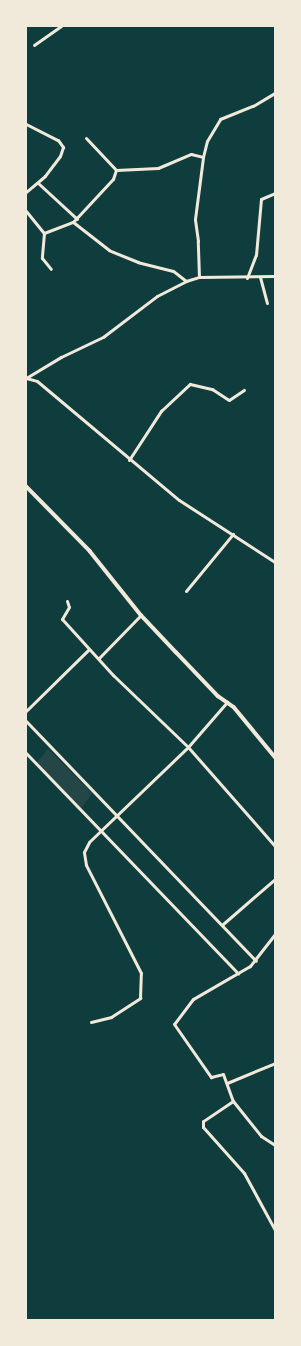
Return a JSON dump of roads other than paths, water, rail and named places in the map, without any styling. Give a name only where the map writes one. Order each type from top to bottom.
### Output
[{"type":"street","points":[[34,46],[61,26]]},
{"type":"street","points":[[199,277],[198,242],[195,219],[202,157],[207,141],[220,119],[253,106],[275,93]]},
{"type":"street","points":[[26,124],[58,140],[63,147],[60,156],[38,183],[26,192]]},
{"type":"street","points":[[86,138],[116,170],[158,168],[191,154],[202,157]]},
{"type":"street","points":[[44,233],[77,219],[114,180],[116,170]]},
{"type":"street","points":[[38,183],[77,219]]},
{"type":"street","points":[[247,278],[256,255],[261,199],[275,193]]},
{"type":"street","points":[[26,211],[44,233],[42,258],[51,269]]},
{"type":"street","points":[[73,222],[116,253],[138,262],[173,270],[186,280]]},
{"type":"street","points":[[26,378],[61,357],[104,338],[157,296],[186,280],[199,277],[247,278],[275,276]]},
{"type":"street","points":[[260,277],[267,303]]},
{"type":"street","points":[[26,378],[41,385],[129,460],[179,500],[275,562]]},
{"type":"street","points":[[129,460],[161,411],[190,384],[212,389],[229,400],[244,390]]},
{"type":"street","points":[[26,486],[90,551],[141,615],[218,696],[227,702],[275,758]]},
{"type":"street","points":[[186,591],[233,534]]},
{"type":"street","points":[[67,601],[69,607],[62,619],[89,649],[188,747],[275,846]]},
{"type":"street","points":[[99,658],[141,615]]},
{"type":"street","points":[[26,711],[89,649]]},
{"type":"street","points":[[91,1022],[111,1017],[128,1008],[140,998],[141,973],[84,859],[89,842],[102,833],[116,817],[188,747],[227,702]]},
{"type":"street","points":[[26,721],[116,817],[222,924],[256,961]]},
{"type":"street","points":[[26,753],[238,973]]},
{"type":"street","points":[[222,924],[275,879]]},
{"type":"street","points":[[275,934],[256,961],[193,999],[174,1024],[211,1077],[223,1074],[233,1101],[262,1136],[275,1145]]},
{"type":"street","points":[[227,1083],[275,1063]]},
{"type":"street","points":[[233,1101],[203,1121],[203,1127],[244,1173],[275,1230]]}]
